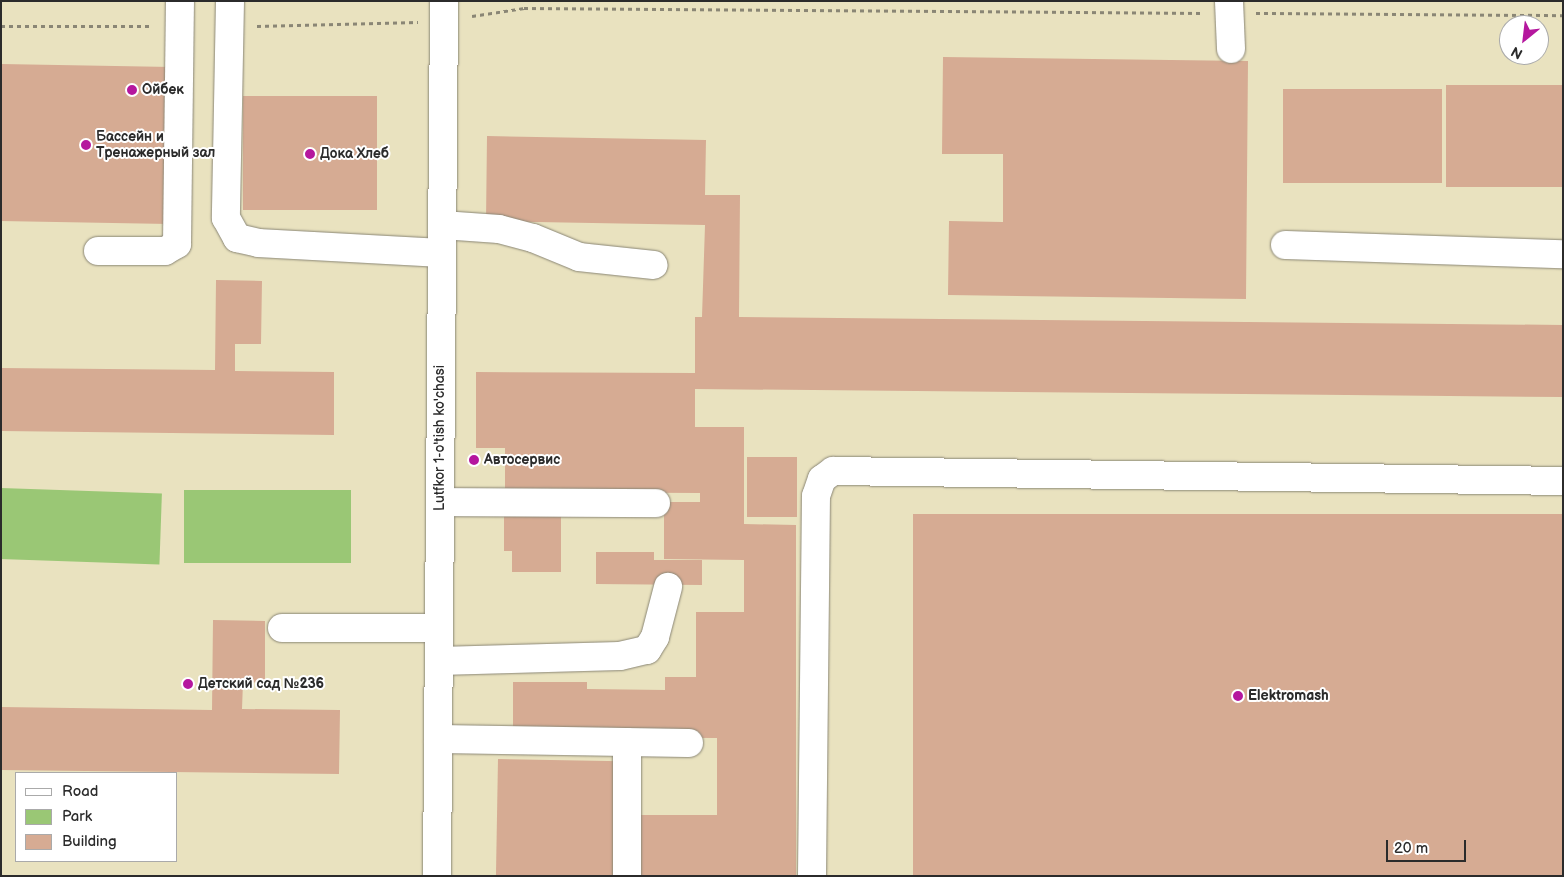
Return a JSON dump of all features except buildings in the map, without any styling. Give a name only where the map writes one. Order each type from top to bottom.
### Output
[{"type":"street","points":[[1229,7],[1231,49]]},
{"type":"street","name":"Lutfkor 1-o'tish ko'chasi","points":[[437,876],[443,11]]},
{"type":"street","points":[[98,251],[165,251],[176,244],[179,14]]},
{"type":"street","points":[[230,14],[226,218],[237,238],[258,243],[442,252]]},
{"type":"street","points":[[442,225],[499,229],[533,238],[579,257],[654,265]]},
{"type":"street","points":[[1285,245],[1563,254]]},
{"type":"street","points":[[812,876],[816,496],[822,479],[833,471],[1563,481]]},
{"type":"street","points":[[440,502],[656,503]]},
{"type":"street","points":[[439,661],[620,656],[647,650],[655,637],[668,587]]},
{"type":"street","points":[[282,628],[439,628]]},
{"type":"street","points":[[438,739],[689,743]]},
{"type":"street","points":[[627,742],[627,876]]},
{"type":"path","points":[[230,14],[325,26],[443,11],[524,8],[1229,7],[1563,15]]},
{"type":"path","points":[[1,26],[179,14]]},
{"type":"green space","points":[[1,488],[162,494],[159,565],[1,559]]},
{"type":"green space","points":[[184,490],[351,490],[351,563],[184,563]]},
{"type":"place","name":"Ойбек","points":[[132,90]]},
{"type":"place","name":"Бассейн и Тренажерный зал","points":[[86,145]]},
{"type":"place","name":"Дока Хлеб","points":[[310,154]]},
{"type":"place","name":"Автосервис","points":[[474,460]]},
{"type":"place","name":"Детский сад №236","points":[[188,684]]},
{"type":"place","name":"Elektromash","points":[[1238,696]]}]
